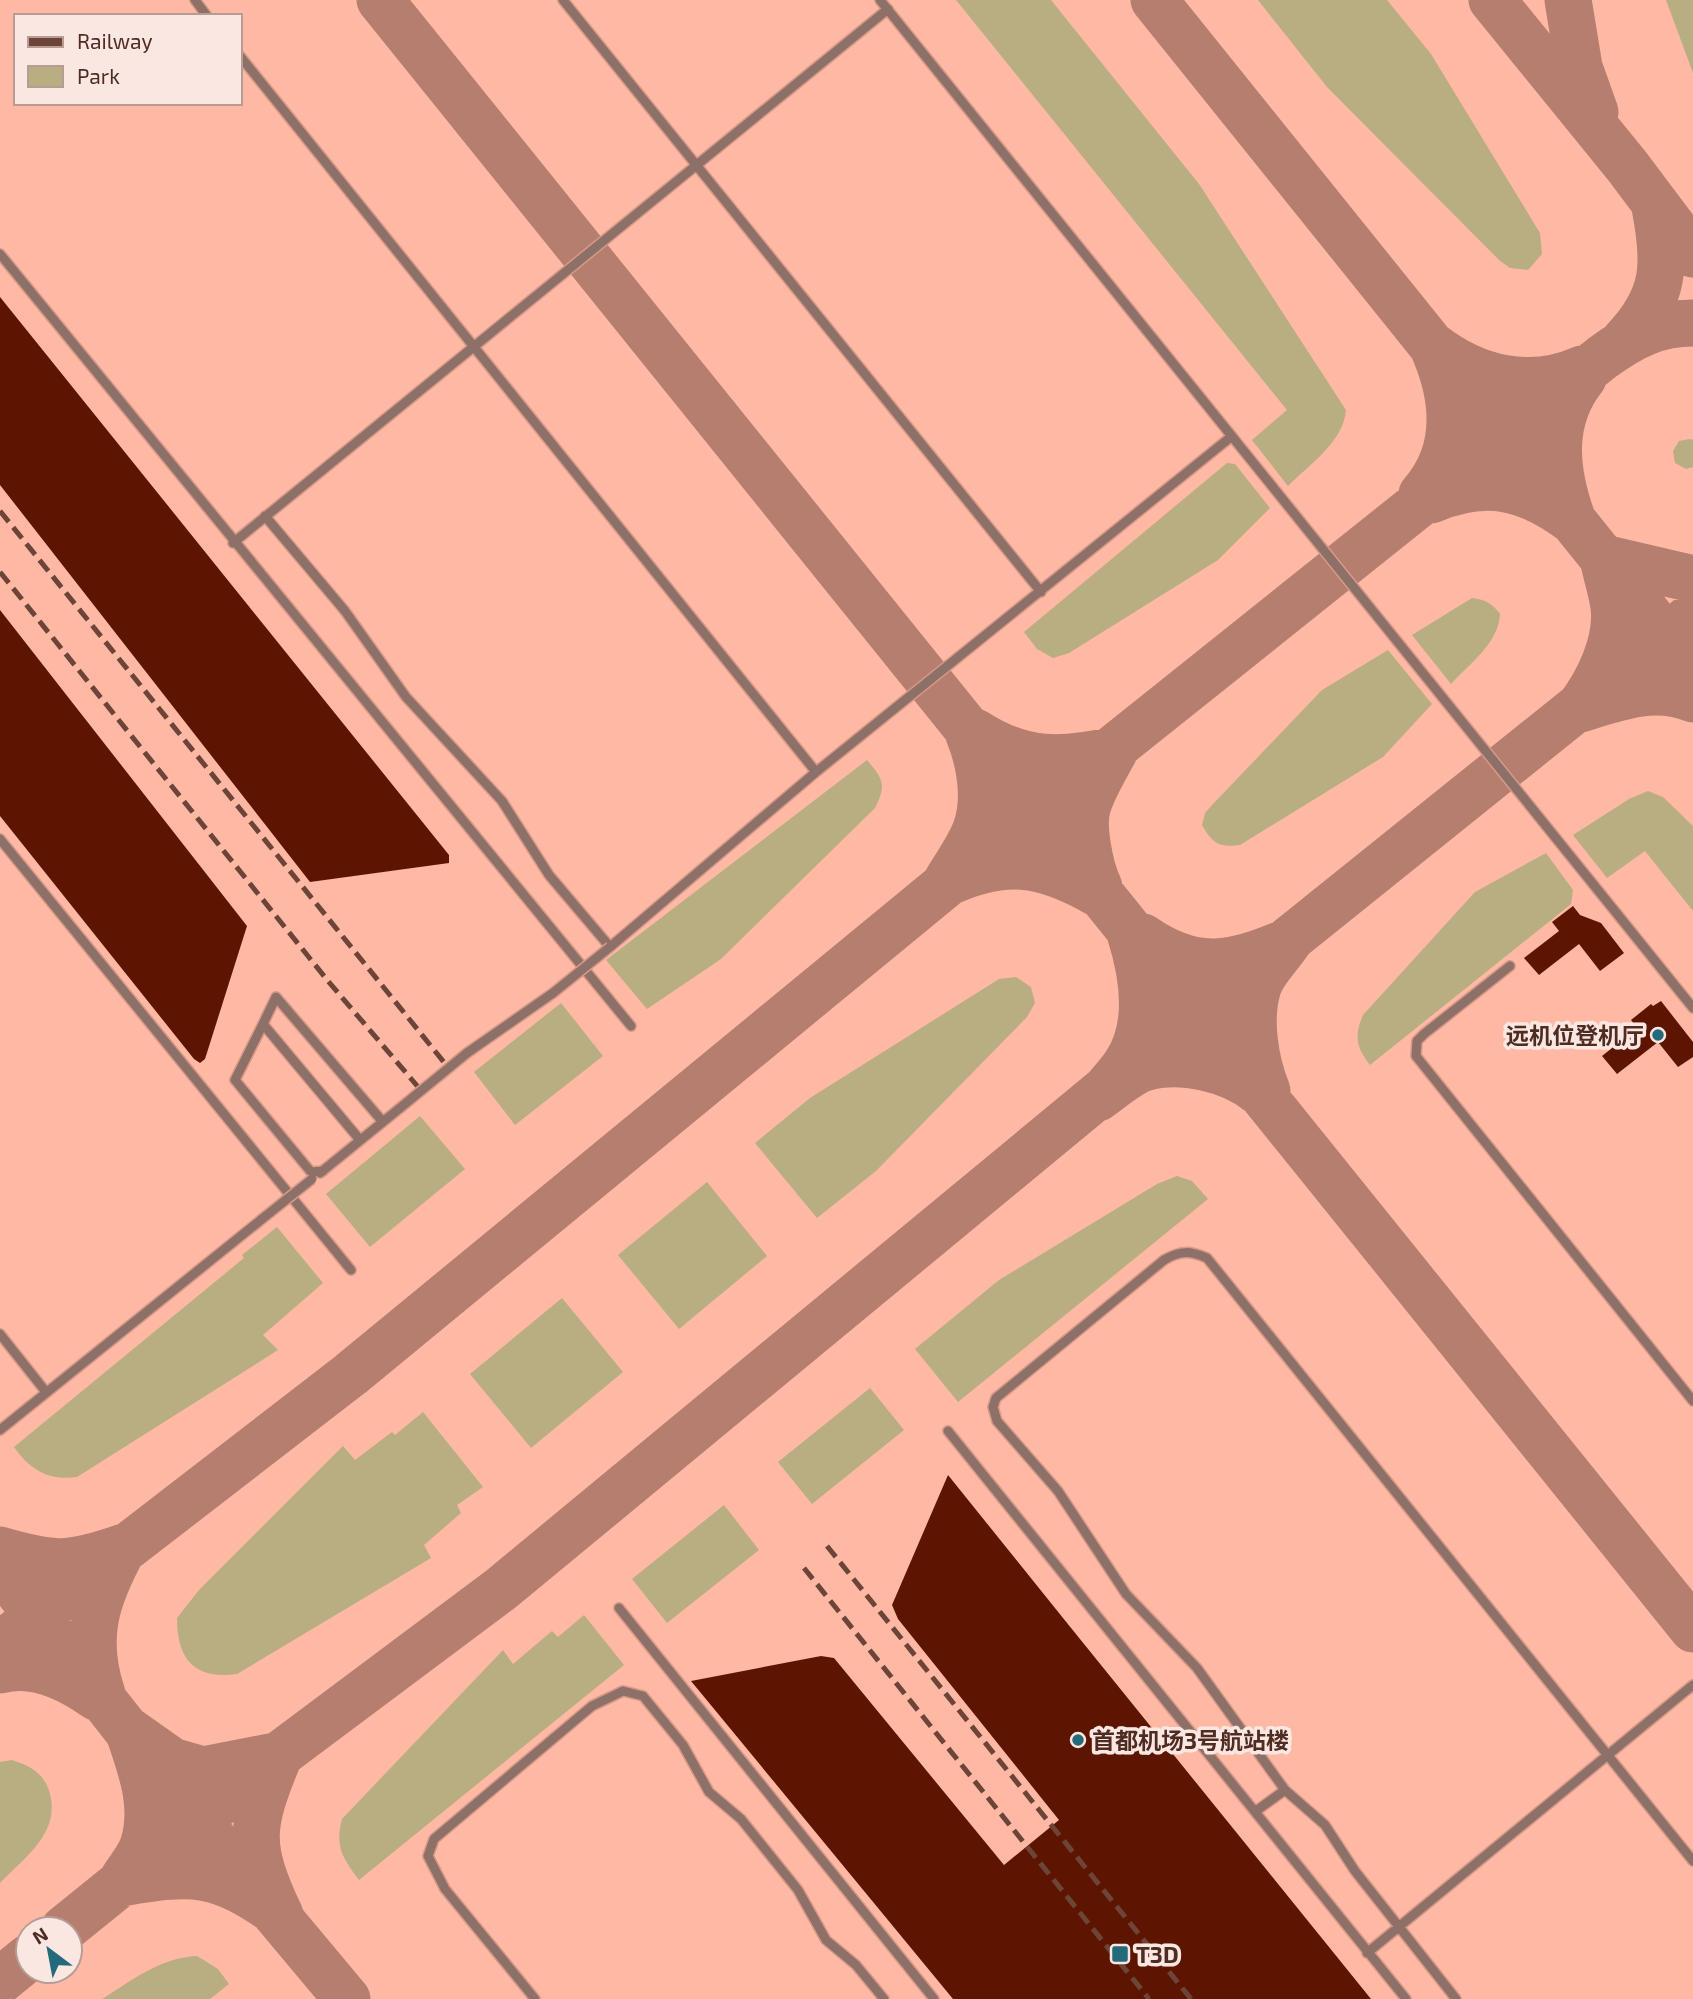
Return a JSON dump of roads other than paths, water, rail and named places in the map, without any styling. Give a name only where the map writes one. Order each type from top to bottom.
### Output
[{"type":"lane","points":[[563,0],[1041,592]]},
{"type":"lane","points":[[880,0],[1693,1008]]},
{"type":"lane","points":[[233,543],[888,9]]},
{"type":"lane","points":[[242,58],[816,772]]},
{"type":"lane","points":[[0,254],[233,543],[631,1026]]},
{"type":"lane","points":[[0,1430],[467,1053],[553,993],[816,772],[1232,436]]},
{"type":"lane","points":[[265,516],[345,611],[407,697],[502,801],[549,875],[610,947]]},
{"type":"lane","points":[[0,839],[351,1270]]},
{"type":"lane","points":[[1510,966],[1417,1041],[1416,1056],[1693,1401]]},
{"type":"lane","points":[[323,1171],[311,1172],[235,1080],[275,997],[383,1122]]},
{"type":"lane","points":[[263,1024],[360,1140]]},
{"type":"lane","points":[[1456,1999],[1355,1871],[1325,1825],[1285,1790],[1197,1668],[1126,1594],[1058,1491],[998,1421],[993,1407],[1003,1391],[1179,1251],[1194,1252],[1207,1258],[1693,1861]]},
{"type":"lane","points":[[0,1334],[46,1392]]},
{"type":"lane","points":[[948,1431],[1406,1999]]},
{"type":"lane","points":[[620,1608],[934,1999]]},
{"type":"lane","points":[[1367,1953],[1693,1685]]},
{"type":"lane","points":[[535,1999],[445,1889],[428,1856],[434,1839],[444,1830],[593,1706],[623,1691],[643,1696],[683,1745],[709,1792],[741,1819],[798,1890],[826,1940],[856,1965],[884,1999]]},
{"type":"lane","points":[[1256,1811],[1285,1790]]},
{"type":"railway","points":[[0,511],[447,1066]]},
{"type":"railway","points":[[0,572],[328,981],[419,1088]]},
{"type":"railway","points":[[827,1546],[1191,1999]]},
{"type":"railway","points":[[804,1568],[1149,1999]]},
{"type":"place","name":"远机位登机厅","points":[[1658,1035]]},
{"type":"place","name":"首都机场3号航站楼","points":[[1078,1740]]},
{"type":"place","name":"T3D","points":[[1120,1954]]}]
